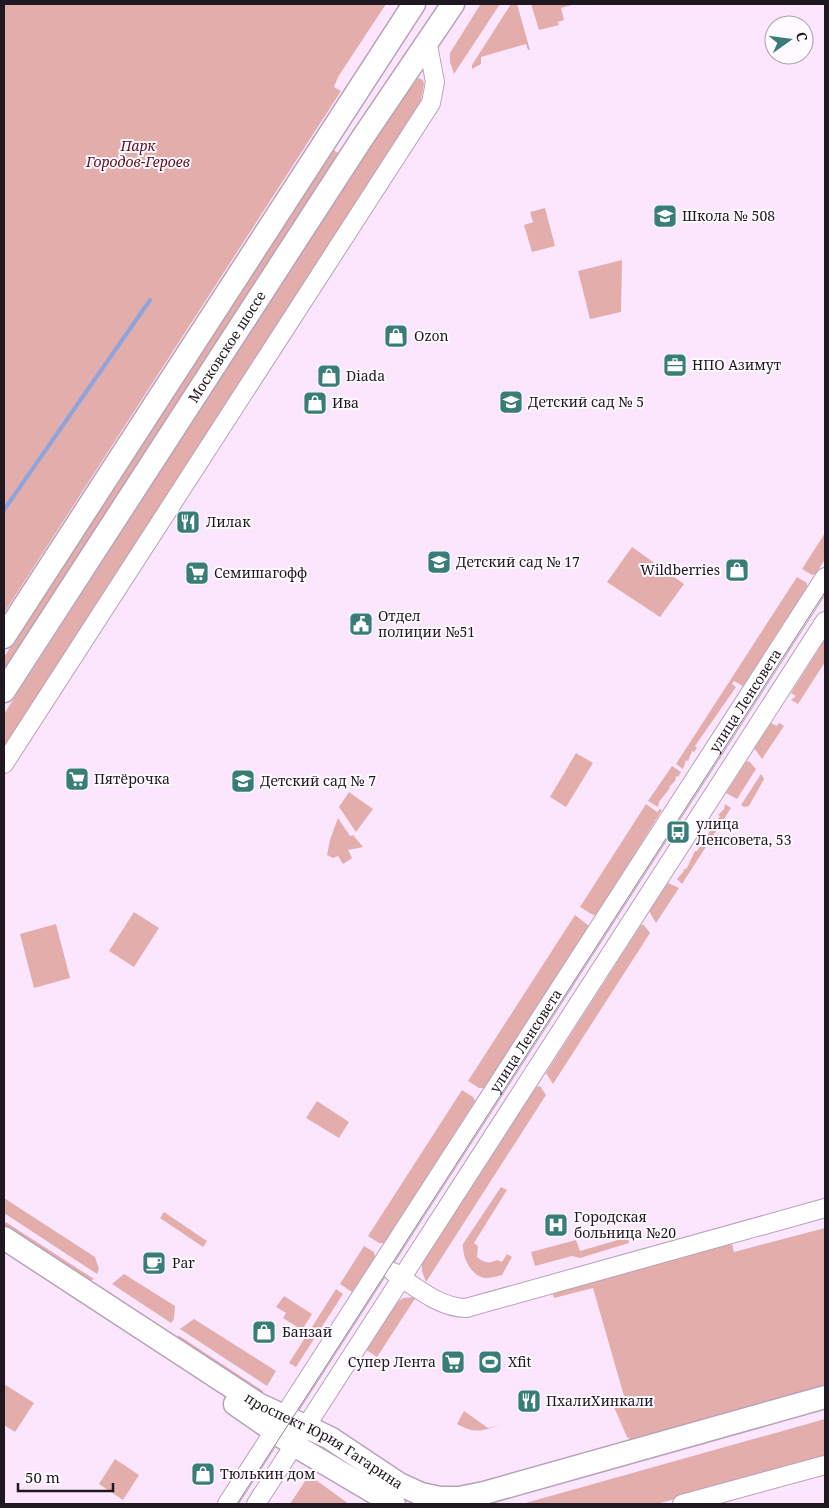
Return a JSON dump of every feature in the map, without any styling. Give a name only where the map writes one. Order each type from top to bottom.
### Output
[{"type":"main road","name":"Московское шоссе","points":[[4,637],[414,4]]},
{"type":"main road","name":"Московское шоссе","points":[[4,691],[361,140],[453,4]]},
{"type":"main road","points":[[336,125],[361,140]]},
{"type":"main road","name":"проспект Юрия Гагарина","points":[[4,1238],[258,1404],[279,1424],[294,1446],[394,1504]]},
{"type":"main road","name":"проспект Юрия Гагарина","points":[[4,1254],[235,1405],[279,1424],[307,1425],[399,1484],[430,1496],[450,1499],[484,1493],[825,1397]]},
{"type":"main road","points":[[491,1504],[825,1411]]},
{"type":"street","points":[[4,764],[431,103],[435,82],[427,40]]},
{"type":"street","name":"улица Ленсовета","points":[[227,1504],[825,577]]},
{"type":"street","name":"улица Ленсовета","points":[[256,1504],[825,621]]},
{"type":"street","points":[[382,1265],[441,1302],[459,1308],[466,1308],[825,1208]]},
{"type":"street","points":[[682,1504],[825,1465]]},
{"type":"green space","name":"Парк Городов-Героев","points":[[4,4],[386,4],[338,77],[334,87],[341,91],[4,613]]},
{"type":"green space","points":[[500,4],[454,74],[450,62],[450,53],[480,5]]},
{"type":"green space","points":[[511,4],[517,4],[530,50],[528,50],[526,44],[481,57],[481,64],[472,69],[472,65]]},
{"type":"green space","points":[[531,4],[575,4],[561,8],[564,20],[558,22],[559,25],[539,30]]},
{"type":"green space","points":[[418,78],[423,80],[424,84],[419,110],[4,755],[4,714],[393,112]]},
{"type":"green space","points":[[332,149],[338,153],[4,670],[4,657]]},
{"type":"green space","points":[[545,208],[555,246],[532,252],[524,225],[533,222],[530,212]]},
{"type":"green space","points":[[622,260],[621,312],[590,319],[578,271]]},
{"type":"green space","points":[[825,533],[825,559],[816,574],[812,575],[802,569]]},
{"type":"green space","points":[[632,547],[684,584],[660,617],[607,582]]},
{"type":"green space","points":[[797,577],[807,583],[807,587],[743,686],[734,681],[732,684],[736,687],[695,746],[697,748],[694,752],[692,751],[688,761],[686,760],[683,769],[676,764]]},
{"type":"green space","points":[[825,639],[825,662],[798,704],[791,700],[796,696],[791,693]]},
{"type":"green space","points":[[771,723],[777,726],[779,723],[784,726],[762,759],[754,748]]},
{"type":"green space","points":[[576,753],[593,763],[566,807],[550,797]]},
{"type":"green space","points":[[749,761],[756,769],[737,799],[726,793],[746,762]]},
{"type":"green space","points":[[672,766],[681,772],[678,777],[676,776],[675,781],[659,802],[658,807],[648,801]]},
{"type":"green space","points":[[761,774],[764,779],[749,806],[744,807],[741,805]]},
{"type":"green space","points":[[349,792],[373,809],[356,832],[339,807]]},
{"type":"green space","points":[[646,804],[657,812],[660,809],[662,810],[597,914],[593,915],[580,907]]},
{"type":"green space","points":[[725,804],[731,808],[682,884],[677,879],[683,870],[687,868],[695,851],[704,841],[703,839],[707,837],[715,820],[717,821],[720,816],[718,815],[724,809]]},
{"type":"green space","points":[[338,818],[350,836],[353,835],[363,847],[348,850],[352,858],[343,864],[338,856],[333,858],[327,855]]},
{"type":"green space","points":[[668,883],[679,888],[656,923],[649,911]]},
{"type":"green space","points":[[134,912],[159,928],[134,967],[109,951]]},
{"type":"green space","points":[[575,915],[589,926],[484,1088],[479,1088],[468,1081]]},
{"type":"green space","points":[[56,924],[70,978],[34,988],[20,934]]},
{"type":"green space","points":[[641,925],[644,925],[650,933],[553,1084],[546,1073]]},
{"type":"green space","points":[[540,1086],[546,1095],[426,1282],[422,1271],[422,1263],[536,1087]]},
{"type":"green space","points":[[462,1090],[473,1097],[475,1101],[384,1243],[379,1243],[368,1236]]},
{"type":"green space","points":[[317,1101],[349,1122],[339,1138],[306,1118]]},
{"type":"green space","points":[[501,1187],[507,1190],[474,1243],[478,1246],[477,1257],[484,1262],[497,1260],[502,1262],[507,1254],[512,1257],[502,1275],[486,1278],[476,1274],[468,1266],[463,1244]]},
{"type":"green space","points":[[4,1198],[95,1257],[99,1269],[97,1274],[4,1213]]},
{"type":"green space","points":[[164,1212],[207,1241],[203,1247],[160,1218]]},
{"type":"green space","points":[[4,1221],[94,1279],[86,1283],[4,1230]]},
{"type":"green space","points":[[825,1228],[825,1388],[634,1441],[627,1437],[614,1407],[626,1403],[593,1288],[554,1298],[551,1289],[731,1240],[734,1252]]},
{"type":"green space","points":[[628,1237],[629,1243],[580,1258],[572,1256],[535,1266],[531,1252],[576,1240],[580,1251]]},
{"type":"green space","points":[[364,1246],[374,1252],[375,1257],[352,1292],[340,1284]]},
{"type":"green space","points":[[124,1274],[175,1306],[174,1319],[171,1323],[112,1284]]},
{"type":"green space","points":[[336,1289],[343,1294],[296,1367],[289,1363]]},
{"type":"green space","points":[[284,1296],[312,1314],[302,1330],[283,1318],[286,1313],[276,1307]]},
{"type":"green space","points":[[416,1297],[377,1357],[365,1349],[396,1303],[403,1298]]},
{"type":"green space","points":[[194,1319],[276,1371],[267,1386],[180,1329]]},
{"type":"green space","points":[[178,1335],[263,1391],[260,1396],[179,1343]]},
{"type":"green space","points":[[4,1384],[34,1403],[15,1432],[4,1425]]},
{"type":"green space","points":[[464,1411],[488,1428],[502,1425],[484,1430],[470,1430],[457,1424]]},
{"type":"green space","points":[[825,1419],[825,1457],[657,1504],[522,1504]]},
{"type":"green space","points":[[115,1459],[139,1475],[123,1500],[99,1484]]},
{"type":"green space","points":[[309,1475],[349,1504],[290,1504]]},
{"type":"waterway","points":[[4,510],[150,300]]},
{"type":"tram line","points":[[237,1504],[825,592]]},
{"type":"place","name":"Школа № 508","points":[[665,216]]},
{"type":"place","name":"Ozon","points":[[396,336]]},
{"type":"place","name":"НПО Азимут","points":[[675,365]]},
{"type":"place","name":"Diada","points":[[329,376]]},
{"type":"place","name":"Детский сад № 5","points":[[511,402]]},
{"type":"place","name":"Ива","points":[[315,403]]},
{"type":"place","name":"Лилак","points":[[188,522]]},
{"type":"place","name":"Детский сад № 17","points":[[439,562]]},
{"type":"place","name":"Wildberries","points":[[737,570]]},
{"type":"place","name":"Семишагофф","points":[[197,573]]},
{"type":"place","name":"Отдел полиции №51","points":[[361,624]]},
{"type":"place","name":"Пятёрочка","points":[[77,779]]},
{"type":"place","name":"Детский сад № 7","points":[[243,781]]},
{"type":"place","name":"улица Ленсовета, 53","points":[[678,832]]},
{"type":"place","name":"Городская больница №20","points":[[556,1225]]},
{"type":"place","name":"Par","points":[[154,1263]]},
{"type":"place","name":"Банзай","points":[[264,1332]]},
{"type":"place","name":"Супер Лента","points":[[453,1362]]},
{"type":"place","name":"Xfit","points":[[490,1362]]},
{"type":"place","name":"ПхалиХинкали","points":[[529,1401]]},
{"type":"place","name":"Тюлькин дом","points":[[203,1474]]}]
